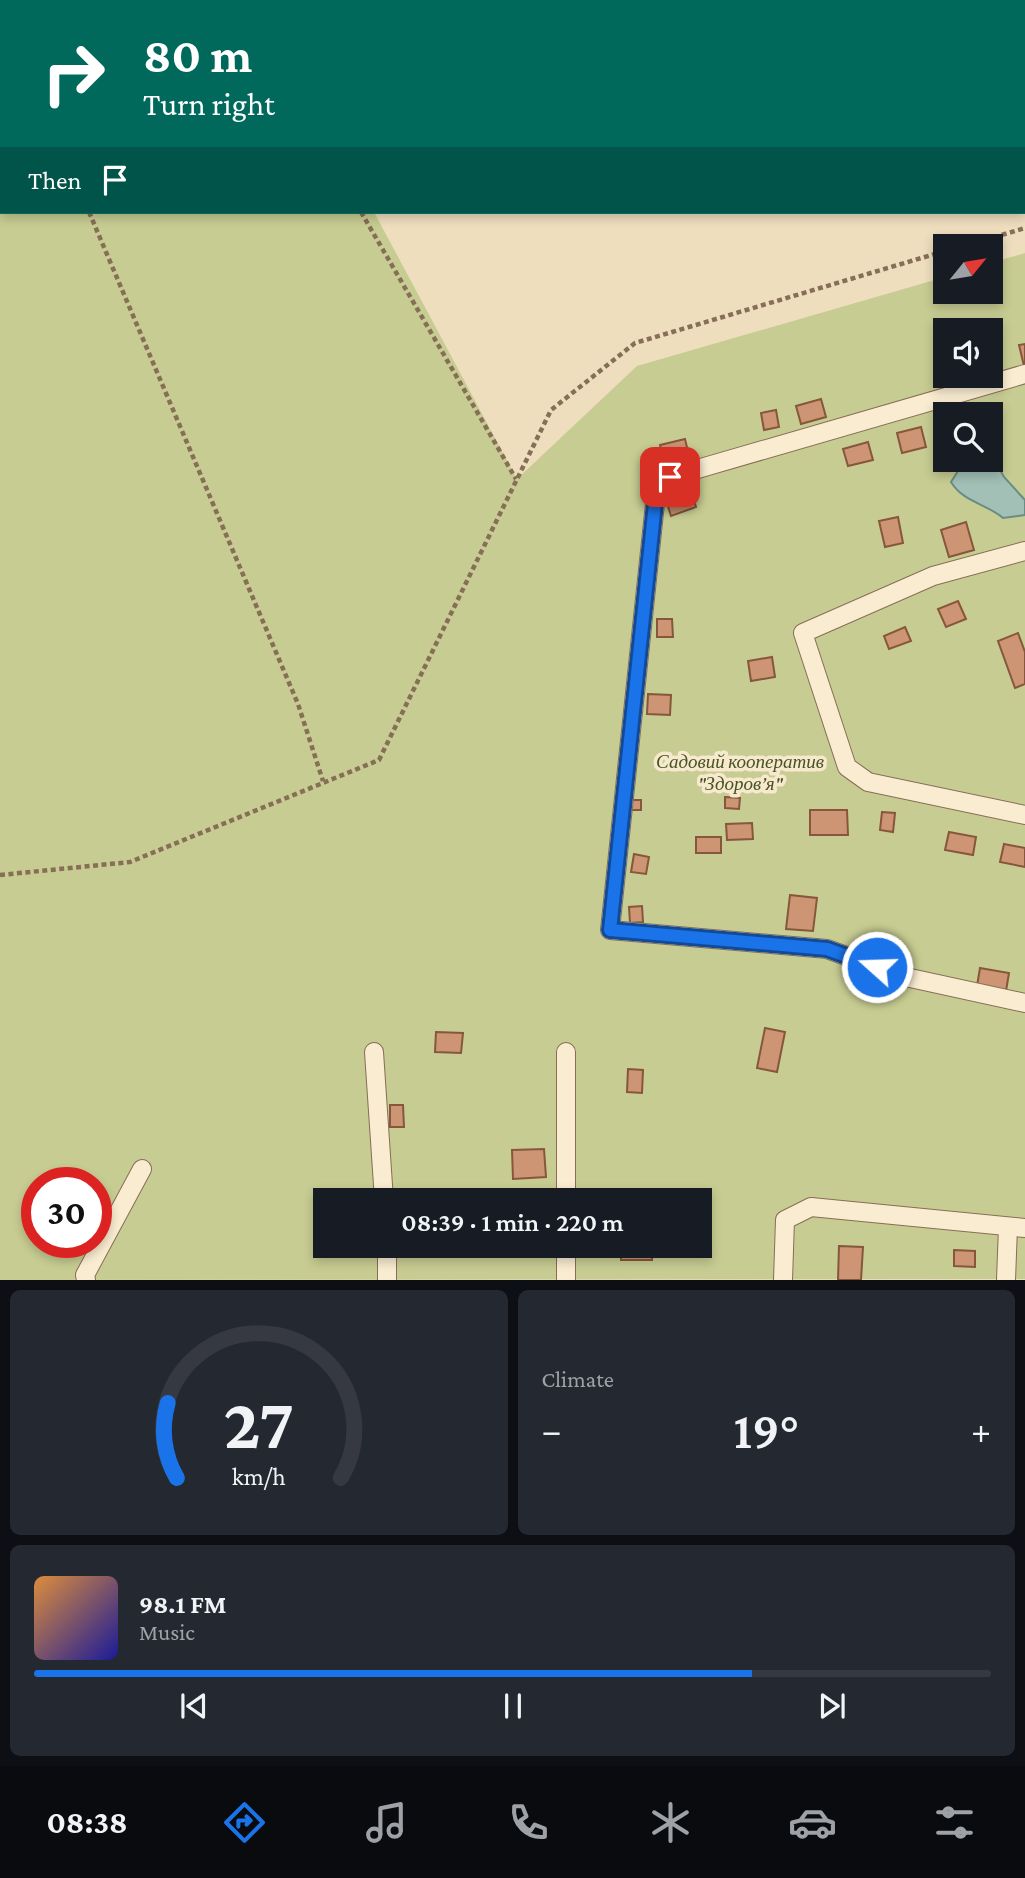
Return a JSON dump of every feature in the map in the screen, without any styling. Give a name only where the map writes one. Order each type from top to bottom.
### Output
[{"type":"street","points":[[1025,374],[670,477],[656,494],[610,930],[827,949],[901,976],[1025,1003]]},
{"type":"street","points":[[1025,551],[933,576],[803,633],[847,767],[868,782],[1025,815]]},
{"type":"street","points":[[374,1052],[383,1188]]},
{"type":"street","points":[[566,1052],[566,1188]]},
{"type":"street","points":[[86,1279],[85,1276],[142,1169]]},
{"type":"street","points":[[783,1279],[785,1220],[810,1207],[1017,1228],[1006,1279]]},
{"type":"street","points":[[387,1258],[387,1279]]},
{"type":"street","points":[[566,1258],[566,1279]]},
{"type":"path","points":[[90,214],[298,704],[323,782]]},
{"type":"path","points":[[362,214],[517,480]]},
{"type":"path","points":[[1003,235],[1025,228]]},
{"type":"path","points":[[0,875],[130,862],[379,760],[551,410],[635,343],[933,255]]},
{"type":"green space","name":"Садовий кооператив \"Здоров’я\"","points":[[0,214],[375,214],[517,479],[637,366],[933,280],[933,304],[1003,304],[1003,259],[1025,253],[1025,1279],[0,1280]]},
{"type":"water","points":[[957,472],[1001,472],[1025,500],[1025,515],[1003,518],[962,494],[951,482]]},
{"type":"building","points":[[1025,344],[1025,366],[1024,366],[1019,345]]},
{"type":"building","points":[[821,399],[826,417],[801,424],[796,406]]},
{"type":"building","points":[[776,410],[779,427],[764,430],[761,413]]},
{"type":"building","points":[[921,427],[926,447],[902,453],[897,433]]},
{"type":"building","points":[[685,439],[689,456],[664,462],[660,445]]},
{"type":"building","points":[[868,442],[873,460],[848,466],[843,449]]},
{"type":"building","points":[[691,491],[696,507],[671,516],[666,500]]},
{"type":"building","points":[[898,517],[903,543],[885,547],[879,521]]},
{"type":"building","points":[[966,522],[974,550],[949,557],[941,530]]},
{"type":"building","points":[[958,601],[966,619],[946,627],[938,609]]},
{"type":"building","points":[[657,619],[672,619],[673,637],[657,637]]},
{"type":"building","points":[[905,627],[911,641],[889,649],[884,636]]},
{"type":"building","points":[[1018,633],[1025,652],[1025,684],[1015,688],[998,641]]},
{"type":"building","points":[[772,657],[775,677],[751,681],[748,661]]},
{"type":"building","points":[[648,694],[671,695],[670,715],[647,714]]},
{"type":"building","points":[[725,797],[740,798],[739,809],[725,808]]},
{"type":"building","points":[[631,800],[641,800],[641,810],[631,810]]},
{"type":"building","points":[[810,810],[847,810],[848,835],[810,835]]},
{"type":"building","points":[[882,812],[895,813],[893,832],[880,830]]},
{"type":"building","points":[[752,823],[753,839],[727,840],[726,824]]},
{"type":"building","points":[[949,832],[976,837],[973,855],[945,850]]},
{"type":"building","points":[[696,837],[721,837],[721,853],[696,853]]},
{"type":"building","points":[[1004,844],[1025,848],[1025,867],[1000,862]]},
{"type":"building","points":[[634,854],[649,857],[646,874],[631,872]]},
{"type":"building","points":[[790,895],[817,898],[813,931],[786,929]]},
{"type":"building","points":[[642,906],[643,922],[630,923],[629,907]]},
{"type":"building","points":[[980,968],[1009,973],[1006,991],[977,986]]},
{"type":"building","points":[[765,1028],[785,1032],[777,1072],[757,1068]]},
{"type":"building","points":[[436,1032],[463,1033],[461,1053],[435,1052]]},
{"type":"building","points":[[628,1069],[643,1070],[642,1093],[627,1092]]},
{"type":"building","points":[[390,1105],[403,1105],[404,1127],[390,1127]]},
{"type":"building","points":[[544,1149],[546,1177],[513,1179],[512,1150]]},
{"type":"building","points":[[839,1246],[863,1247],[861,1280],[838,1280]]},
{"type":"building","points":[[954,1250],[975,1251],[975,1267],[954,1266]]},
{"type":"building","points":[[621,1258],[652,1258],[652,1260]]},
{"type":"route","points":[[670,477],[656,494],[610,930],[827,949],[877,967]]}]
